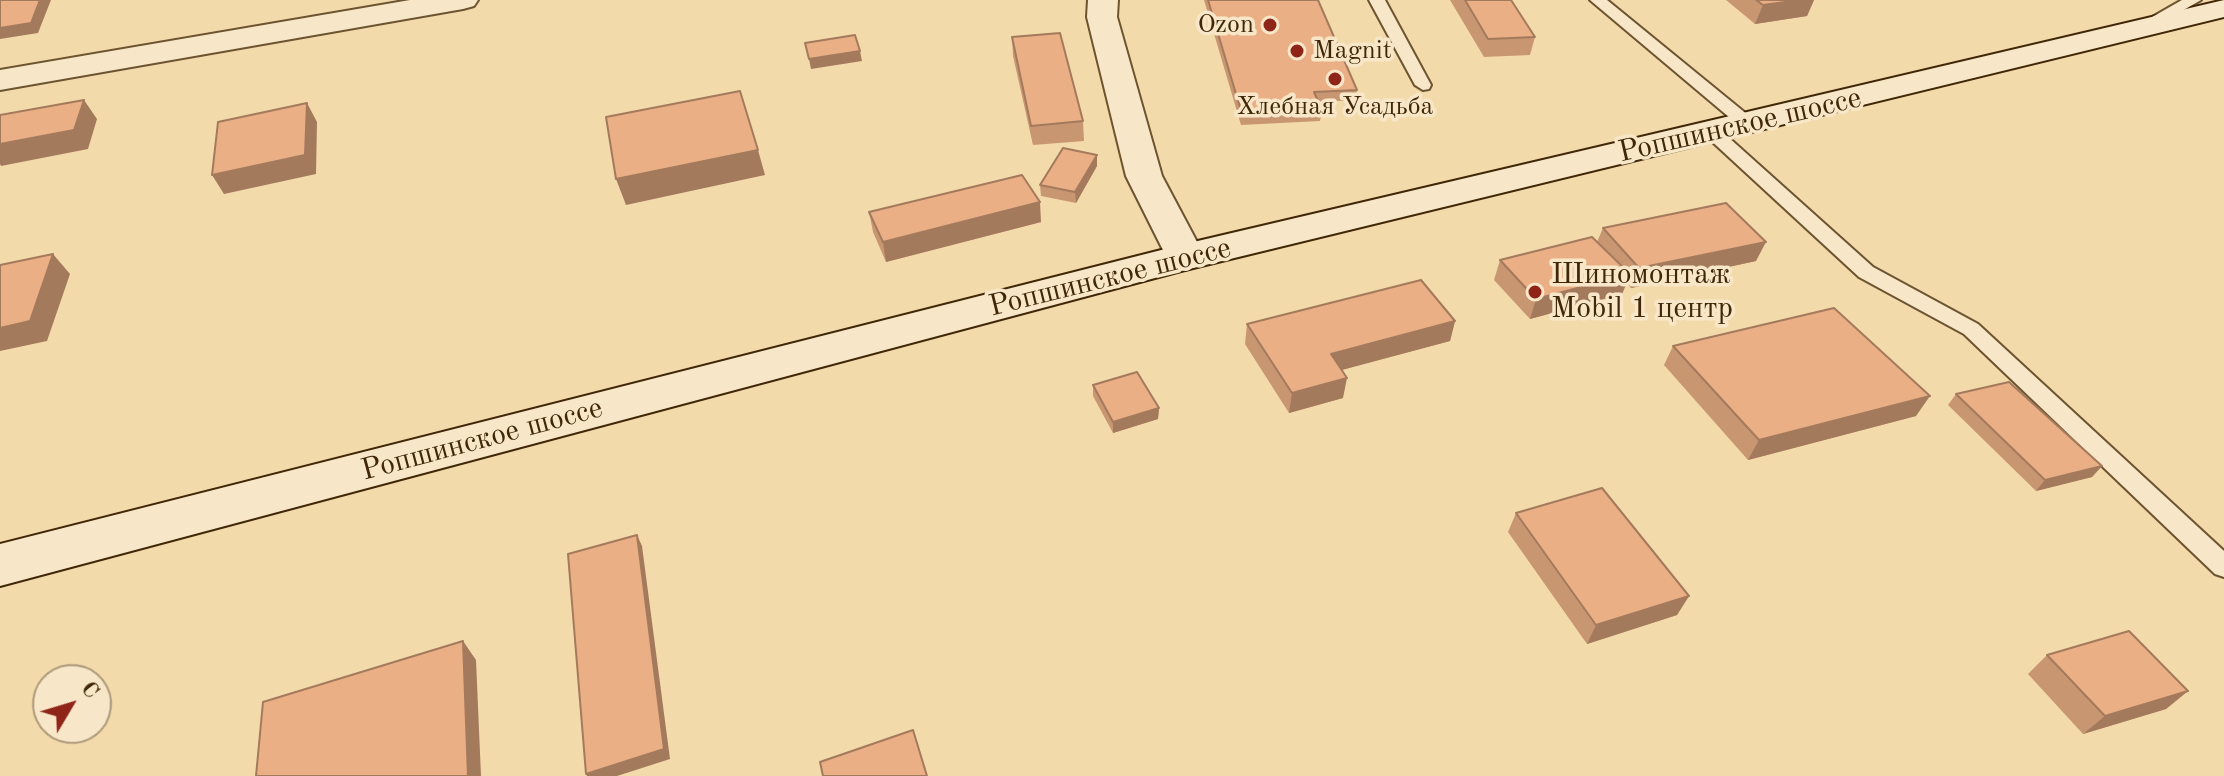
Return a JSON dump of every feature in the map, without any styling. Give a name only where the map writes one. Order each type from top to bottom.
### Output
[{"type":"main road","points":[[0,80],[463,0]]},
{"type":"main road","points":[[1103,0],[1102,17],[1144,176],[1185,257]]},
{"type":"main road","name":"Ропшинское шоссе","points":[[0,565],[1185,257],[2224,8]]},
{"type":"lane","points":[[1377,0],[1423,85]]},
{"type":"lane","points":[[1598,0],[1748,124]]},
{"type":"lane","points":[[2139,29],[2193,0]]},
{"type":"lane","points":[[1712,132],[1866,272],[1971,329],[2224,567]]},
{"type":"building","points":[[0,0],[40,0],[31,23],[0,28]]},
{"type":"building","points":[[1208,0],[1318,0],[1357,90],[1314,92],[1322,110],[1242,114]]},
{"type":"building","points":[[1465,0],[1511,0],[1535,37],[1488,39]]},
{"type":"building","points":[[1756,0],[1800,0],[1763,5]]},
{"type":"building","points":[[1060,33],[1083,121],[1031,126],[1012,37]]},
{"type":"building","points":[[855,35],[860,51],[809,59],[805,43]]},
{"type":"building","points":[[740,91],[758,150],[616,179],[606,117]]},
{"type":"building","points":[[84,100],[74,130],[0,144],[0,115]]},
{"type":"building","points":[[307,103],[305,155],[212,175],[218,122]]},
{"type":"building","points":[[1063,148],[1097,155],[1075,192],[1040,185]]},
{"type":"building","points":[[1022,175],[1040,202],[883,242],[869,212]]},
{"type":"building","points":[[1726,203],[1766,242],[1639,268],[1603,228]]},
{"type":"building","points":[[1592,237],[1630,274],[1536,299],[1500,260]]},
{"type":"building","points":[[53,254],[30,321],[0,328],[0,265]]},
{"type":"building","points":[[1421,280],[1455,321],[1331,354],[1347,378],[1292,393],[1247,324]]},
{"type":"building","points":[[1834,308],[1930,396],[1759,440],[1673,346]]},
{"type":"building","points":[[1137,372],[1159,408],[1113,422],[1093,385]]},
{"type":"building","points":[[2009,382],[2102,466],[2045,480],[1956,394]]},
{"type":"building","points":[[1602,488],[1689,596],[1596,625],[1516,513]]},
{"type":"building","points":[[637,535],[664,749],[586,774],[568,554]]},
{"type":"building","points":[[2129,631],[2188,691],[2105,716],[2047,655]]},
{"type":"building","points":[[463,641],[468,776],[256,776],[263,702]]},
{"type":"building","points":[[913,730],[927,776],[823,776],[820,762]]},
{"type":"place","name":"Ozon","points":[[1270,25]]},
{"type":"place","name":"Magnit","points":[[1297,51]]},
{"type":"place","name":"Хлебная Усадьба","points":[[1335,79]]},
{"type":"place","name":"Шиномонтаж Mobil 1 центр","points":[[1535,292]]}]
